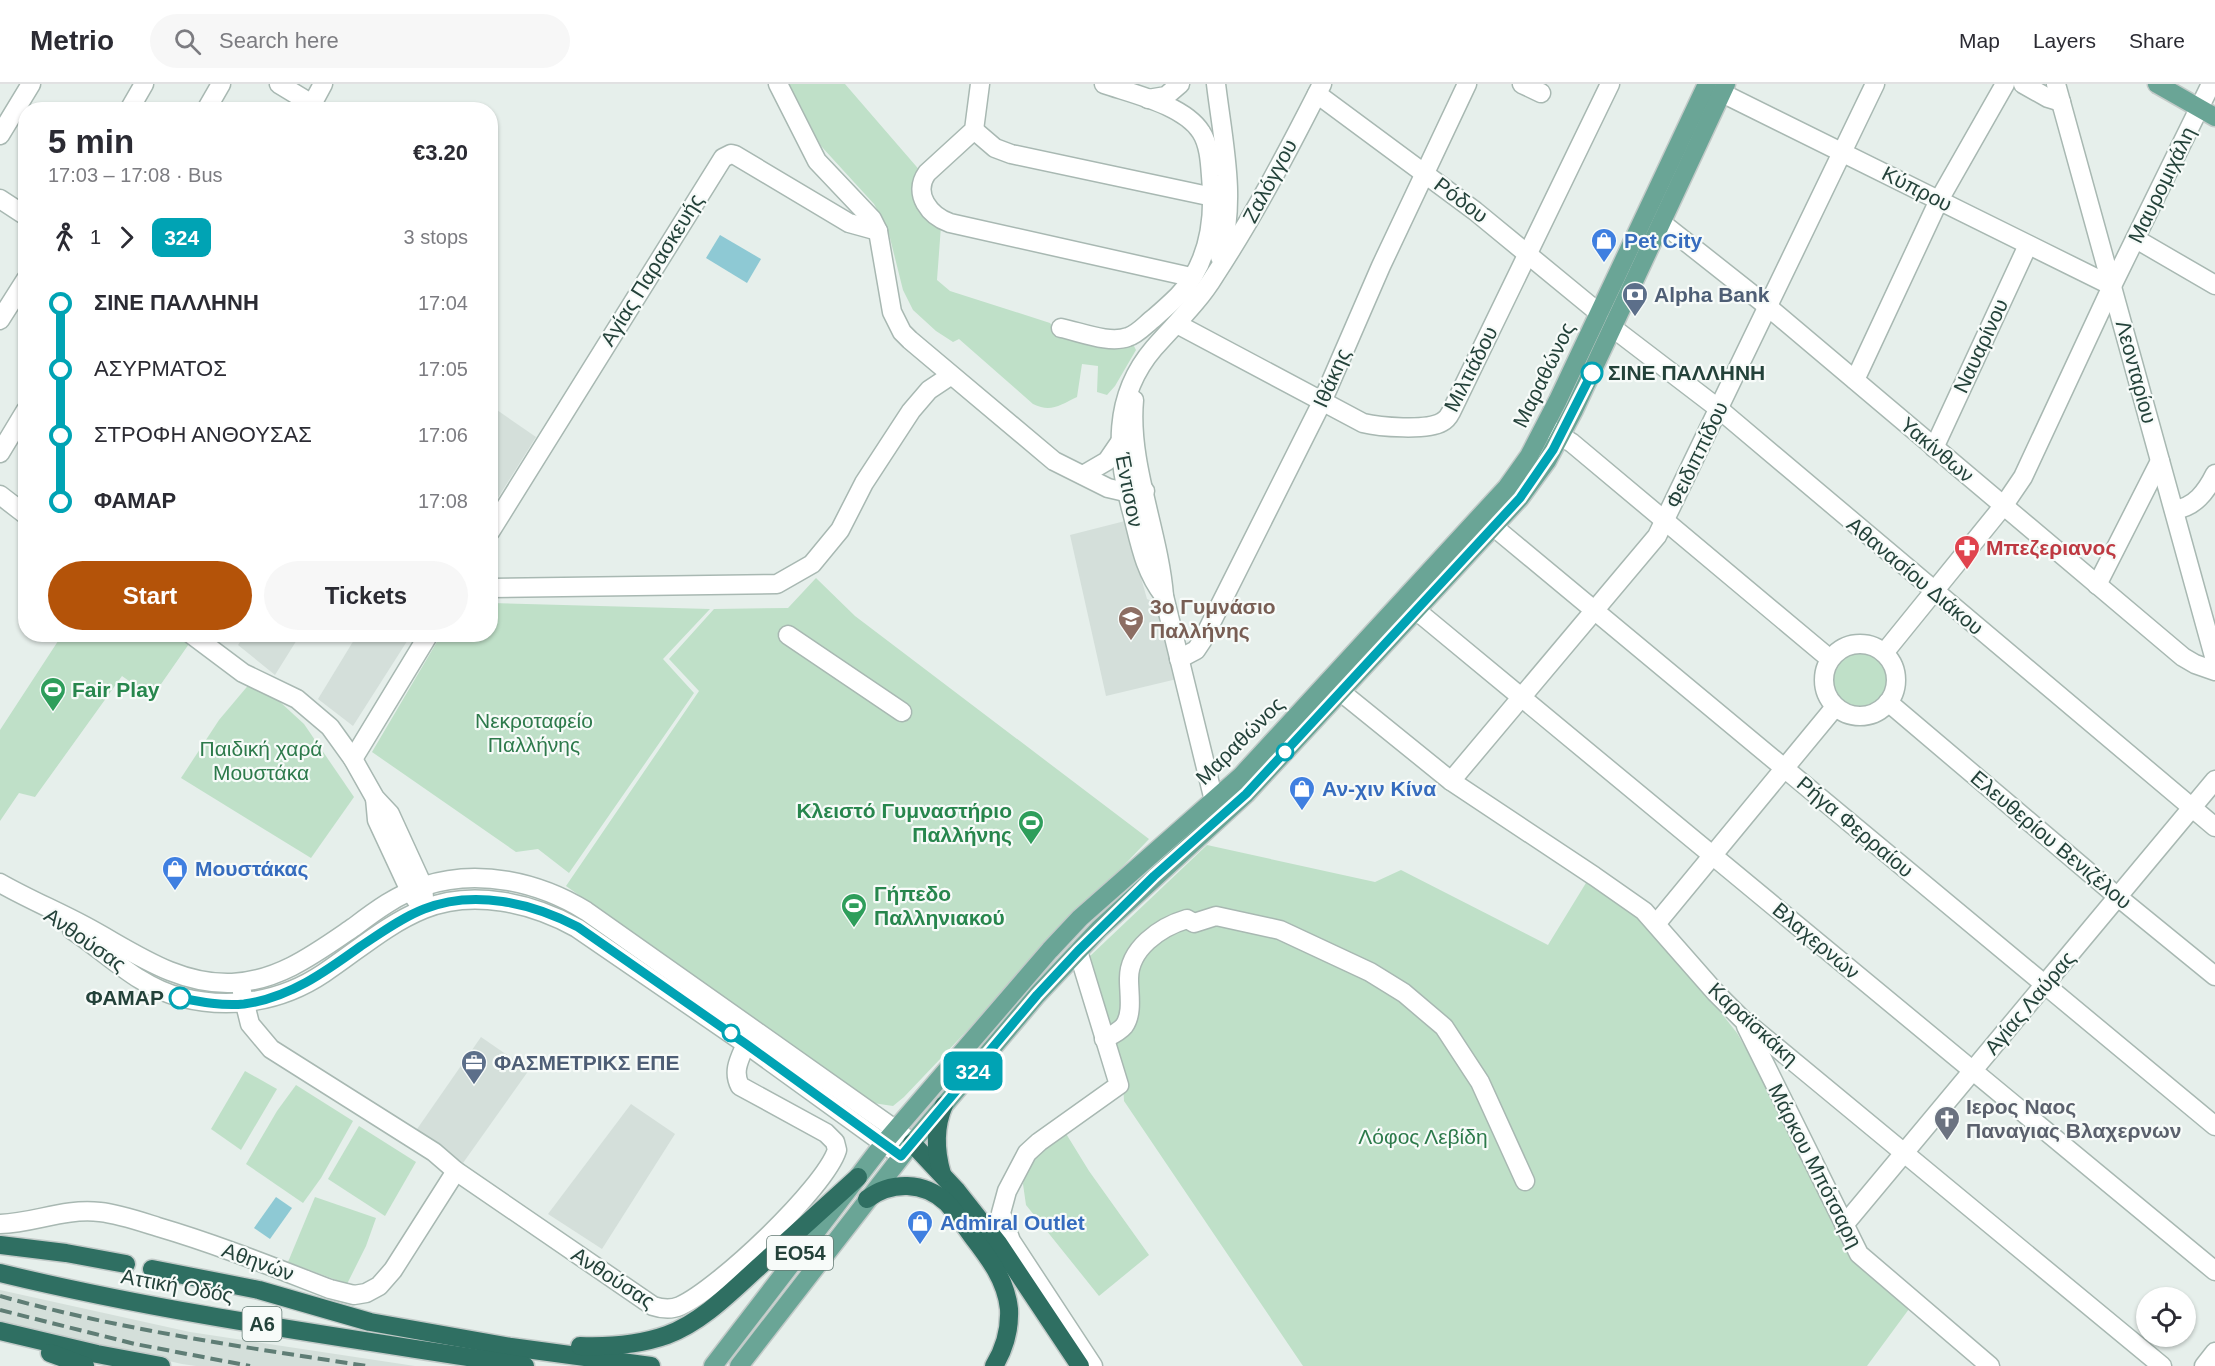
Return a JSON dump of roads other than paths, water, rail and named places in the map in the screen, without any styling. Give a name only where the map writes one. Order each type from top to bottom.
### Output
[{"type":"highway","points":[[943,1176],[937,1156],[936,1140],[944,1105]]},
{"type":"highway","points":[[906,1150],[943,1176],[1006,1253],[1080,1366]]},
{"type":"highway","points":[[441,1333],[567,1346],[607,1347],[668,1335],[687,1325],[735,1288],[858,1177]]},
{"type":"highway","points":[[867,1199],[877,1191],[893,1186],[908,1185],[932,1192],[946,1203],[988,1256],[1002,1282],[1009,1308],[1009,1324],[1005,1343],[994,1366]]},
{"type":"highway","points":[[0,1245],[66,1252],[126,1264]]},
{"type":"highway","points":[[152,1269],[259,1290],[352,1318],[511,1347],[651,1366]]},
{"type":"highway","name":"Αττική Οδός","points":[[0,1274],[204,1314],[525,1366]]},
{"type":"highway","points":[[0,1332],[85,1366]]},
{"type":"highway","points":[[0,1332],[161,1366]]},
{"type":"main road","points":[[2157,84],[2207,112]]},
{"type":"main road","name":"Μαραθώνος","points":[[714,1364],[890,1137],[1080,918],[1216,809],[1246,794],[1494,527],[1534,479],[1561,436],[1613,328],[1662,223],[1718,87]]},
{"type":"main road","name":"Μαραθώνος","points":[[739,1366],[906,1150],[1037,995],[1216,809],[1252,765],[1507,487],[1526,461],[1545,426],[1599,313],[1718,87]]},
{"type":"street","points":[[20,102],[31,84]]},
{"type":"street","points":[[134,102],[144,84]]},
{"type":"street","points":[[211,102],[221,84]]},
{"type":"street","points":[[279,84],[303,102]]},
{"type":"street","points":[[313,102],[324,84]]},
{"type":"street","points":[[778,84],[817,161],[872,219],[878,231],[888,293],[896,321],[910,340],[950,376],[1048,456],[1083,474],[1096,474],[1125,486],[1144,486]]},
{"type":"street","points":[[980,84],[974,130],[927,173],[923,181],[922,199],[939,218],[950,223],[1191,277]]},
{"type":"street","points":[[1061,327],[1110,338],[1128,338],[1134,335],[1178,296],[1191,277],[1210,232],[1213,197],[1208,151],[1202,132],[1183,114],[1104,84]]},
{"type":"street","points":[[1148,99],[1166,96],[1180,84]]},
{"type":"street","points":[[1170,108],[1180,96],[1196,84]]},
{"type":"street","points":[[1215,276],[1226,235],[1229,208],[1227,171],[1216,84]]},
{"type":"street","name":"Ιθάκης","points":[[1179,659],[1196,650],[1202,641],[1322,402],[1381,266],[1467,84]]},
{"type":"street","points":[[1522,84],[1541,93]]},
{"type":"street","name":"Μιλτιάδου","points":[[1177,324],[1354,419],[1379,426],[1430,426],[1445,420],[1451,412],[1610,84]]},
{"type":"street","name":"Φειδιππίδου","points":[[1451,782],[1657,536],[1875,84]]},
{"type":"street","points":[[1855,380],[1939,200],[2005,84]]},
{"type":"street","points":[[2023,84],[2048,98],[2059,90],[2112,286]]},
{"type":"street","name":"Μαυρομιχάλη","points":[[1884,653],[2004,505],[2023,477],[2110,306],[2112,286],[2136,238],[2207,112],[2211,84]]},
{"type":"street","name":"Κύπρου","points":[[1718,87],[2112,286]]},
{"type":"street","name":"Ζαλόγγου","points":[[1215,276],[1252,215],[1320,89]]},
{"type":"street","name":"Ρόδου","points":[[1320,89],[1599,313]]},
{"type":"street","points":[[0,135],[18,105]]},
{"type":"street","points":[[974,130],[995,148],[1011,154],[1213,197]]},
{"type":"street","name":"Αγίας Παρασκευής","points":[[498,519],[723,158],[731,154],[735,155],[841,219],[878,231]]},
{"type":"street","points":[[0,199],[18,211]]},
{"type":"street","name":"Υακίνθων","points":[[1662,223],[1767,306],[2176,651],[2192,663],[2215,671]]},
{"type":"street","points":[[2136,238],[2215,285]]},
{"type":"street","name":"Ναυαρίνου","points":[[1934,448],[2028,245]]},
{"type":"street","name":"Έντισον","points":[[1164,596],[1153,582],[1147,569],[1125,486],[1120,442],[1124,403],[1130,387],[1149,355],[1204,293],[1215,276]]},
{"type":"street","points":[[0,320],[18,292]]},
{"type":"street","name":"Λεονταρίου","points":[[2110,306],[2160,460],[2215,660]]},
{"type":"street","name":"Αθανασίου Διάκου","points":[[1613,328],[1719,409],[2215,827]]},
{"type":"street","name":"Έντισον","points":[[1149,355],[1136,391],[1133,409],[1134,438],[1162,573],[1164,596],[1216,809]]},
{"type":"street","points":[[498,588],[777,584],[812,564],[840,530],[864,483],[911,411],[929,390],[950,376]]},
{"type":"street","points":[[0,453],[18,423]]},
{"type":"street","points":[[1545,426],[1561,436],[1665,521],[1830,659]]},
{"type":"street","points":[[1083,474],[1107,461],[1120,442]]},
{"type":"street","points":[[2097,585],[2160,460]]},
{"type":"street","points":[[2174,510],[2187,508],[2194,503],[2215,474]]},
{"type":"street","points":[[0,495],[18,509]]},
{"type":"street","name":"Ρήγα Φερραίου","points":[[1494,527],[2215,1126]]},
{"type":"street","name":"Βλαχερνών","points":[[1417,610],[2215,1271]]},
{"type":"street","points":[[788,634],[902,712]]},
{"type":"street","points":[[2176,651],[2186,654],[2193,653],[2210,639]]},
{"type":"street","points":[[202,642],[243,673],[308,707],[330,727],[353,759],[375,798],[377,820],[416,889],[424,909]]},
{"type":"street","points":[[353,759],[424,642]]},
{"type":"street","points":[[1860,643],[1869,644],[1884,653],[1893,665],[1896,680],[1888,702],[1875,713],[1858,717],[1835,707],[1828,699],[1823,679],[1830,659],[1843,647],[1860,643]]},
{"type":"street","name":"Καραϊσκάκη","points":[[1341,692],[1451,782],[1644,911],[1742,1019],[2162,1366]]},
{"type":"street","name":"Ελευθερίου Βενιζέλου","points":[[1888,702],[2215,976]]},
{"type":"street","points":[[1656,924],[1835,707]]},
{"type":"street","name":"Αγίας Λαύρας","points":[[1844,1225],[2215,780]]},
{"type":"street","name":"Ανθούσας","points":[[0,883],[172,972],[206,982],[240,982],[274,975],[318,953],[382,907],[416,889],[450,880],[489,879],[528,885],[563,897],[586,911],[906,1150]]},
{"type":"street","name":"Ανθούσας","points":[[30,900],[42,911],[145,982],[178,997],[210,1004],[244,1004],[278,996],[321,975],[388,928],[424,909],[456,901],[505,902],[559,917],[578,927],[746,1044],[890,1137]]},
{"type":"street","points":[[1104,1039],[1124,1027],[1127,1021],[1131,967],[1143,946],[1157,931],[1187,920],[1194,923],[1216,916],[1280,930],[1370,972],[1404,993],[1444,1027],[1480,1083],[1525,1181]]},
{"type":"street","points":[[1078,951],[1119,1085],[1027,1153],[1007,1191],[1001,1213],[1011,1241],[1093,1366]]},
{"type":"street","name":"Ανθούσας","points":[[240,982],[250,1024],[271,1049],[434,1152],[456,1171],[653,1306],[662,1309],[678,1307],[712,1286],[776,1228],[835,1159],[837,1150],[835,1142],[826,1133],[740,1086],[736,1077],[736,1068],[746,1044]]},
{"type":"street","name":"Μάρκου Μπότσαρη","points":[[1742,1019],[1859,1254],[1990,1366]]},
{"type":"street","name":"Αθηνών","points":[[0,1224],[24,1222],[50,1214],[79,1211],[101,1212],[175,1232],[330,1289],[354,1295],[366,1293],[379,1286],[393,1270],[456,1171]]},
{"type":"street","points":[[2204,1366],[2215,1352]]},
{"type":"water","points":[[720,235],[761,259],[747,283],[706,258]]},
{"type":"water","points":[[276,1197],[292,1208],[270,1239],[254,1228]]},
{"type":"railway","points":[[0,1296],[137,1328],[367,1366]]},
{"type":"railway","points":[[0,1310],[135,1344],[250,1366]]},
{"type":"place","name":"Pet City","points":[[1604,264]]},
{"type":"place","name":"Alpha Bank","points":[[1635,318]]},
{"type":"place","name":"ΣΙΝΕ ΠΑΛΛΗΝΗ","points":[[1592,373]]},
{"type":"place","name":"Μπεζεριανος","points":[[1967,571]]},
{"type":"place","name":"3ο Γυμνάσιο Παλλήνης","points":[[1131,642]]},
{"type":"place","name":"Fair Play","points":[[53,713]]},
{"type":"place","name":"Αν-χιν Κίνα","points":[[1302,812]]},
{"type":"place","name":"Κλειστό Γυμναστήριο Παλλήνης","points":[[1031,846]]},
{"type":"place","name":"Μουστάκας","points":[[175,892]]},
{"type":"place","name":"Γήπεδο Παλληνιακού","points":[[854,929]]},
{"type":"place","name":"ΦΑΜΑΡ","points":[[180,998]]},
{"type":"place","name":"ΦΑΣΜΕΤΡΙΚΣ ΕΠΕ","points":[[474,1086]]},
{"type":"place","name":"Ιερος Ναος Παναγιας Βλαχερνων","points":[[1947,1142]]},
{"type":"place","name":"Admiral Outlet","points":[[920,1246]]},
{"type":"park label","name":"Νεκροταφείο Παλλήνης","points":[[534,733]]},
{"type":"park label","name":"Παιδική χαρά Μουστάκα","points":[[261,761]]},
{"type":"park label","name":"Λόφος Λεβίδη","points":[[1423,1137]]}]
